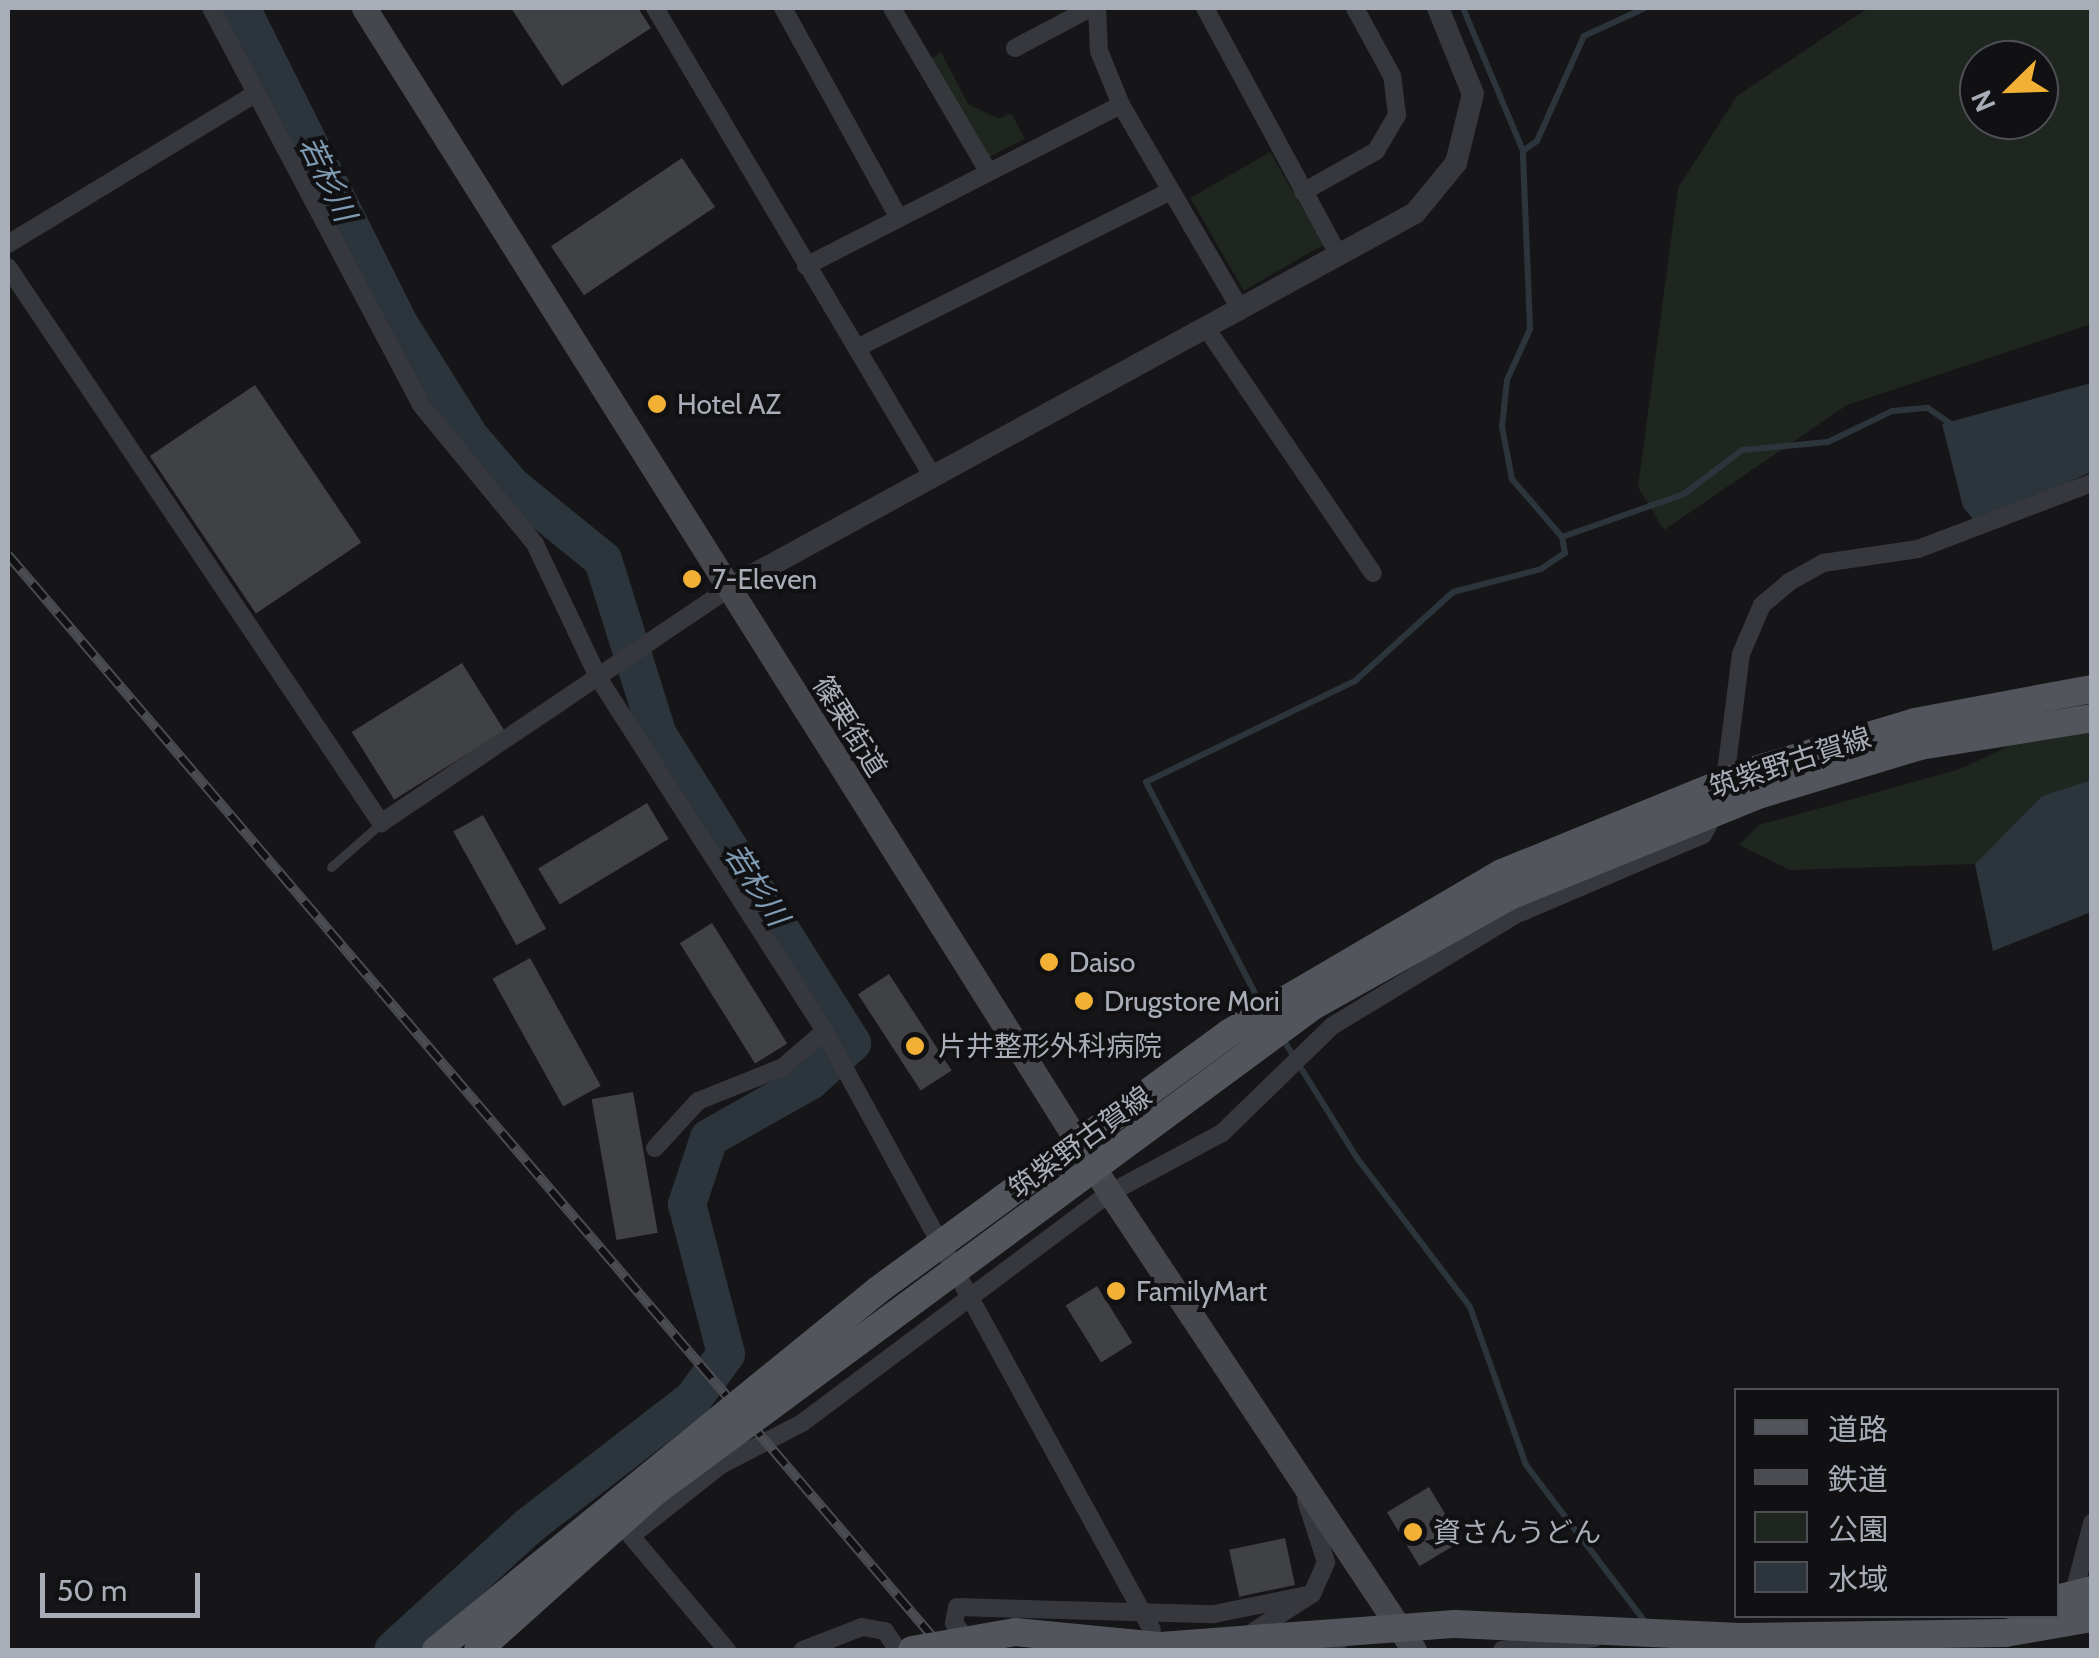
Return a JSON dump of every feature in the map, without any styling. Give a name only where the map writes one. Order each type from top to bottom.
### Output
[{"type":"main road","name":"篠栗街道","points":[[364,8],[1110,1193],[1407,1640]]},
{"type":"main road","name":"筑紫野古賀線","points":[[436,1650],[878,1290],[1229,1033],[1502,873],[1915,722],[2092,689]]},
{"type":"main road","name":"筑紫野古賀線","points":[[478,1650],[672,1479],[1313,1006],[1512,896],[1756,782],[1920,746],[2092,718]]},
{"type":"main road","points":[[912,1650],[1015,1632],[1221,1644],[1350,1634],[1407,1640],[1624,1631],[1913,1632],[1975,1618]]},
{"type":"main road","points":[[1913,1632],[1954,1642],[2034,1618]]},
{"type":"street","points":[[211,8],[421,405],[535,544],[599,679],[825,1031],[1152,1630]]},
{"type":"street","points":[[655,8],[933,477]]},
{"type":"street","points":[[782,8],[898,216]]},
{"type":"street","points":[[892,8],[988,171]]},
{"type":"street","points":[[1015,48],[1094,8],[1099,51],[1122,105],[1241,310]]},
{"type":"street","points":[[1303,192],[1376,151],[1397,115],[1392,76],[1355,8]]},
{"type":"street","points":[[8,267],[381,823],[729,588],[1415,213],[1456,164],[1473,94],[1438,8]]},
{"type":"street","points":[[1209,9],[1339,256]]},
{"type":"street","points":[[8,244],[256,93]]},
{"type":"street","points":[[806,266],[1122,105]]},
{"type":"street","points":[[856,348],[1172,190]]},
{"type":"street","points":[[1207,330],[1373,573]]},
{"type":"street","points":[[726,1650],[631,1536],[721,1465],[802,1423],[967,1291],[1110,1193],[1222,1134],[1332,1026],[1515,915],[1703,835],[1722,798],[1740,654],[1762,606],[1789,582],[1823,563],[1918,550],[2092,482]]},
{"type":"street","points":[[656,1148],[698,1102],[783,1067],[825,1031]]},
{"type":"street","points":[[1221,1644],[1276,1622],[1312,1594],[1326,1562],[1296,1470]]},
{"type":"street","points":[[2077,1605],[2092,1523]]},
{"type":"street","points":[[974,1650],[954,1623],[957,1607],[1214,1614],[1312,1594]]},
{"type":"street","points":[[803,1650],[862,1627],[885,1631],[898,1650]]},
{"type":"street","points":[[1502,1650],[1624,1631]]},
{"type":"street","points":[[1325,1650],[1350,1634]]},
{"type":"lane","points":[[331,867],[381,823]]},
{"type":"green space","points":[[1868,8],[2091,8],[2091,324],[1847,405],[1664,530],[1638,487],[1678,188],[1737,96]]},
{"type":"green space","points":[[941,52],[968,104],[999,119],[1011,113],[1025,139],[989,157],[929,61]]},
{"type":"green space","points":[[1270,152],[1324,245],[1244,291],[1190,198]]},
{"type":"green space","points":[[2091,724],[2091,780],[2042,796],[1975,864],[1790,870],[1739,845],[1759,825],[1960,769],[2054,725]]},
{"type":"water","points":[[2091,383],[2091,472],[1977,524],[1963,507],[1942,424]]},
{"type":"water","points":[[2091,780],[2091,912],[1993,951],[1975,864],[2042,796]]},
{"type":"building","points":[[511,8],[638,8],[651,28],[562,86]]},
{"type":"building","points":[[682,158],[715,207],[584,295],[551,246]]},
{"type":"building","points":[[255,385],[361,543],[256,614],[150,456]]},
{"type":"building","points":[[462,663],[504,731],[394,800],[352,732]]},
{"type":"building","points":[[647,803],[669,839],[560,904],[538,868]]},
{"type":"building","points":[[483,815],[546,929],[516,945],[453,831]]},
{"type":"building","points":[[712,923],[787,1043],[755,1064],[680,943]]},
{"type":"building","points":[[530,958],[601,1086],[563,1107],[492,979]]},
{"type":"building","points":[[889,974],[952,1070],[921,1091],[858,994]]},
{"type":"building","points":[[633,1092],[658,1233],[616,1240],[592,1099]]},
{"type":"building","points":[[1097,1286],[1133,1343],[1101,1362],[1066,1306]]},
{"type":"building","points":[[1429,1487],[1461,1541],[1419,1566],[1387,1512]]},
{"type":"building","points":[[1285,1538],[1295,1585],[1239,1597],[1229,1550]]},
{"type":"waterway","name":"若杉川","points":[[241,8],[401,327],[470,437],[512,486],[603,560],[658,735],[852,1043],[810,1081],[709,1138],[687,1204],[726,1354],[693,1399],[530,1525],[393,1650]]},
{"type":"waterway","points":[[1463,8],[1523,151]]},
{"type":"waterway","points":[[1261,1005],[1146,782],[1355,681],[1453,592],[1541,569],[1565,553],[1562,537],[1512,479],[1502,427],[1507,380],[1530,329],[1523,151],[1537,141],[1584,36],[1645,8]]},
{"type":"waterway","points":[[1562,537],[1684,494],[1742,450],[1828,442],[1892,411],[1928,408],[1952,425]]},
{"type":"waterway","points":[[1281,1036],[1357,1158],[1470,1307],[1526,1465],[1645,1622]]},
{"type":"railway","points":[[8,555],[944,1650]]},
{"type":"place","name":"Hotel AZ","points":[[657,404]]},
{"type":"place","name":"7-Eleven","points":[[692,579]]},
{"type":"place","name":"Daiso","points":[[1049,962]]},
{"type":"place","name":"Drugstore Mori","points":[[1084,1001]]},
{"type":"place","name":"片井整形外科病院","points":[[915,1046]]},
{"type":"place","name":"FamilyMart","points":[[1116,1291]]},
{"type":"place","name":"資さんうどん","points":[[1413,1532]]}]
